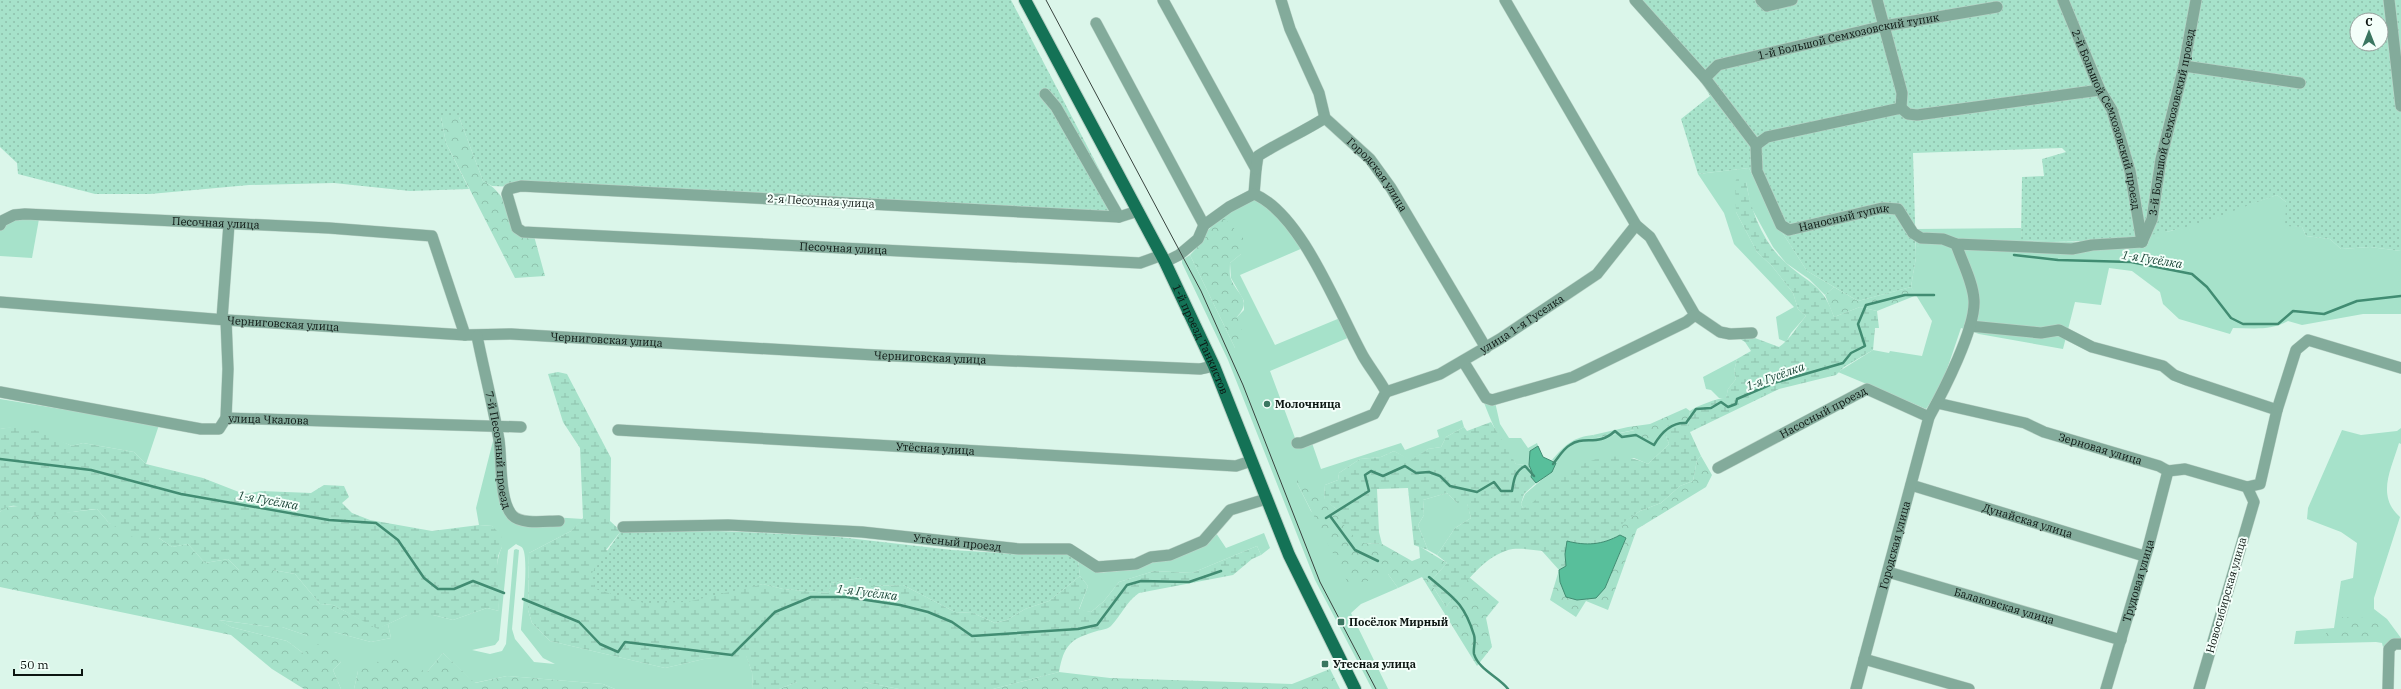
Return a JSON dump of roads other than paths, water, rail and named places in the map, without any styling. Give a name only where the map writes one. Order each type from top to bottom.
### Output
[{"type":"main road","name":"1-й проезд Танкистов","points":[[1025,0],[1164,259],[1214,366],[1266,499],[1312,605],[1355,689]]},
{"type":"street","points":[[1163,0],[1256,169]]},
{"type":"street","points":[[1254,194],[1258,156],[1276,144],[1300,134],[1324,118],[1319,93],[1290,29],[1281,0]]},
{"type":"street","points":[[1505,0],[1636,225],[1650,238],[1695,315],[1720,332],[1730,334],[1752,333]]},
{"type":"street","points":[[1635,0],[1705,78],[1756,145],[1767,137],[1901,108]]},
{"type":"street","points":[[1761,0],[1767,6],[1792,0]]},
{"type":"street","points":[[1877,0],[1902,93],[1901,108]]},
{"type":"street","name":"2-й Большой Семхозовский проезд","points":[[2063,0],[2100,90],[2112,110],[2130,171],[2142,242]]},
{"type":"street","name":"3-й Большой Семхозовский проезд","points":[[2142,242],[2152,219],[2161,159],[2184,66],[2196,0]]},
{"type":"street","points":[[2389,0],[2401,106]]},
{"type":"street","name":"1-й Большой Семхозовский тупик","points":[[1705,78],[1718,65],[1884,26],[1997,7]]},
{"type":"street","points":[[1096,23],[1204,225],[1229,207],[1254,194]]},
{"type":"street","points":[[2184,66],[2300,83]]},
{"type":"street","points":[[1901,108],[1908,114],[1918,115],[2100,90]]},
{"type":"street","points":[[1045,94],[1056,107],[1119,217]]},
{"type":"street","name":"Городская улица","points":[[1324,118],[1370,159],[1391,188],[1486,348]]},
{"type":"street","name":"Наносный тупик","points":[[1756,145],[1757,170],[1781,225],[1789,230],[1882,208],[1898,210],[1913,233],[1921,238],[1943,239],[1956,244],[2072,250],[2092,245],[2142,242]]},
{"type":"street","name":"2-я Песочная улица","points":[[523,232],[517,228],[507,194],[509,189],[521,186],[1119,217],[1138,211]]},
{"type":"street","points":[[1254,194],[1262,198],[1284,215],[1306,246],[1364,358],[1386,392],[1374,414],[1301,443],[1297,443]]},
{"type":"street","name":"Песочная улица","points":[[1,223],[14,215],[25,214],[329,228],[432,236],[465,335]]},
{"type":"street","points":[[226,418],[228,369],[224,319],[229,224]]},
{"type":"street","name":"Песочная улица","points":[[523,232],[1140,263],[1179,255],[1198,239],[1204,225]]},
{"type":"street","name":"улица 1-я Гуселка","points":[[1386,392],[1440,374],[1486,348],[1597,274],[1636,225]]},
{"type":"street","name":"Городская улица","points":[[1856,689],[1929,417],[1947,385],[1974,313],[1974,298],[1956,244]]},
{"type":"street","name":"Черниговская улица","points":[[0,302],[477,336],[511,334],[874,355],[1142,367],[1200,369],[1214,366]]},
{"type":"street","points":[[1463,361],[1486,398],[1492,400],[1573,378],[1680,326],[1695,315]]},
{"type":"street","points":[[1970,326],[2041,333],[2060,330],[2092,347],[2164,366],[2174,375],[2277,410]]},
{"type":"street","name":"7-й Песочный проезд","points":[[477,336],[496,427],[502,466],[504,498],[513,516],[520,520],[559,521]]},
{"type":"street","points":[[2247,488],[2260,484],[2277,410],[2296,350],[2303,342],[2308,340],[2401,368]]},
{"type":"street","name":"Насосный проезд","points":[[1718,468],[1867,389],[1929,417]]},
{"type":"street","name":"улица Чкалова","points":[[0,392],[201,429],[219,429],[226,418],[521,427]]},
{"type":"street","name":"Зерновая улица","points":[[1937,403],[2025,423],[2044,432],[2159,466],[2168,471],[2184,469],[2247,488]]},
{"type":"street","name":"Утёсная улица","points":[[618,430],[1236,466],[1251,461]]},
{"type":"street","name":"Трудовая улица","points":[[2106,689],[2168,471]]},
{"type":"street","name":"Дунайская улица","points":[[1911,485],[2144,556]]},
{"type":"street","name":"Новосибирская улица","points":[[2199,689],[2254,502],[2247,488]]},
{"type":"street","name":"Утёсный проезд","points":[[623,527],[728,525],[862,532],[1019,549],[1069,548],[1097,567],[1136,564],[1190,547],[1203,541],[1230,510],[1266,499]]},
{"type":"street","name":"Балаковская улица","points":[[1888,572],[2121,640]]},
{"type":"street","points":[[2388,689],[2387,655],[2397,644]]},
{"type":"street","points":[[1864,659],[1969,689]]},
{"type":"waterway","name":"1-я Гусёлка","points":[[2014,255],[2058,260],[2131,262],[2192,274],[2207,287],[2231,318],[2243,324],[2278,324],[2293,311],[2324,314],[2357,301],[2401,296]]},
{"type":"waterway","name":"1-я Гусёлка","points":[[1553,464],[1565,449],[1575,442],[1603,439],[1615,431],[1622,437],[1636,435],[1654,445],[1660,436],[1671,426],[1686,423],[1696,409],[1711,408],[1721,402],[1728,407],[1736,404],[1737,399],[1774,383],[1843,363],[1851,353],[1865,346],[1858,324],[1866,305],[1905,295],[1934,295]]},
{"type":"waterway","name":"1-я Гусёлка","points":[[0,459],[91,470],[181,494],[329,520],[376,523],[398,540],[424,578],[438,589],[454,589],[473,581],[504,593]]},
{"type":"waterway","name":"1-я Гусёлка","points":[[1326,518],[1369,491],[1365,475],[1371,471],[1383,476],[1405,466],[1416,473],[1429,472],[1440,476],[1450,486],[1477,492],[1494,482],[1501,491],[1512,491],[1517,474],[1521,468],[1525,466],[1534,476]]},
{"type":"waterway","points":[[1330,516],[1355,550],[1378,561]]},
{"type":"waterway","name":"1-я Гусёлка","points":[[523,599],[579,622],[600,644],[618,652],[625,642],[732,655],[775,612],[811,597],[846,597],[900,605],[928,612],[952,622],[972,636],[1078,629],[1097,625],[1127,585],[1141,581],[1189,582],[1221,571]]},
{"type":"waterway","points":[[1429,577],[1452,596],[1462,608],[1474,635],[1474,654],[1477,660],[1480,665],[1508,689]]},
{"type":"tram line","points":[[1046,0],[1201,291],[1243,385],[1320,582],[1376,689]]},
{"type":"place","name":"Молочница","points":[[1267,404]]},
{"type":"place","name":"Посёлок Мирный","points":[[1341,622]]},
{"type":"place","name":"Утесная улица","points":[[1325,664]]}]
